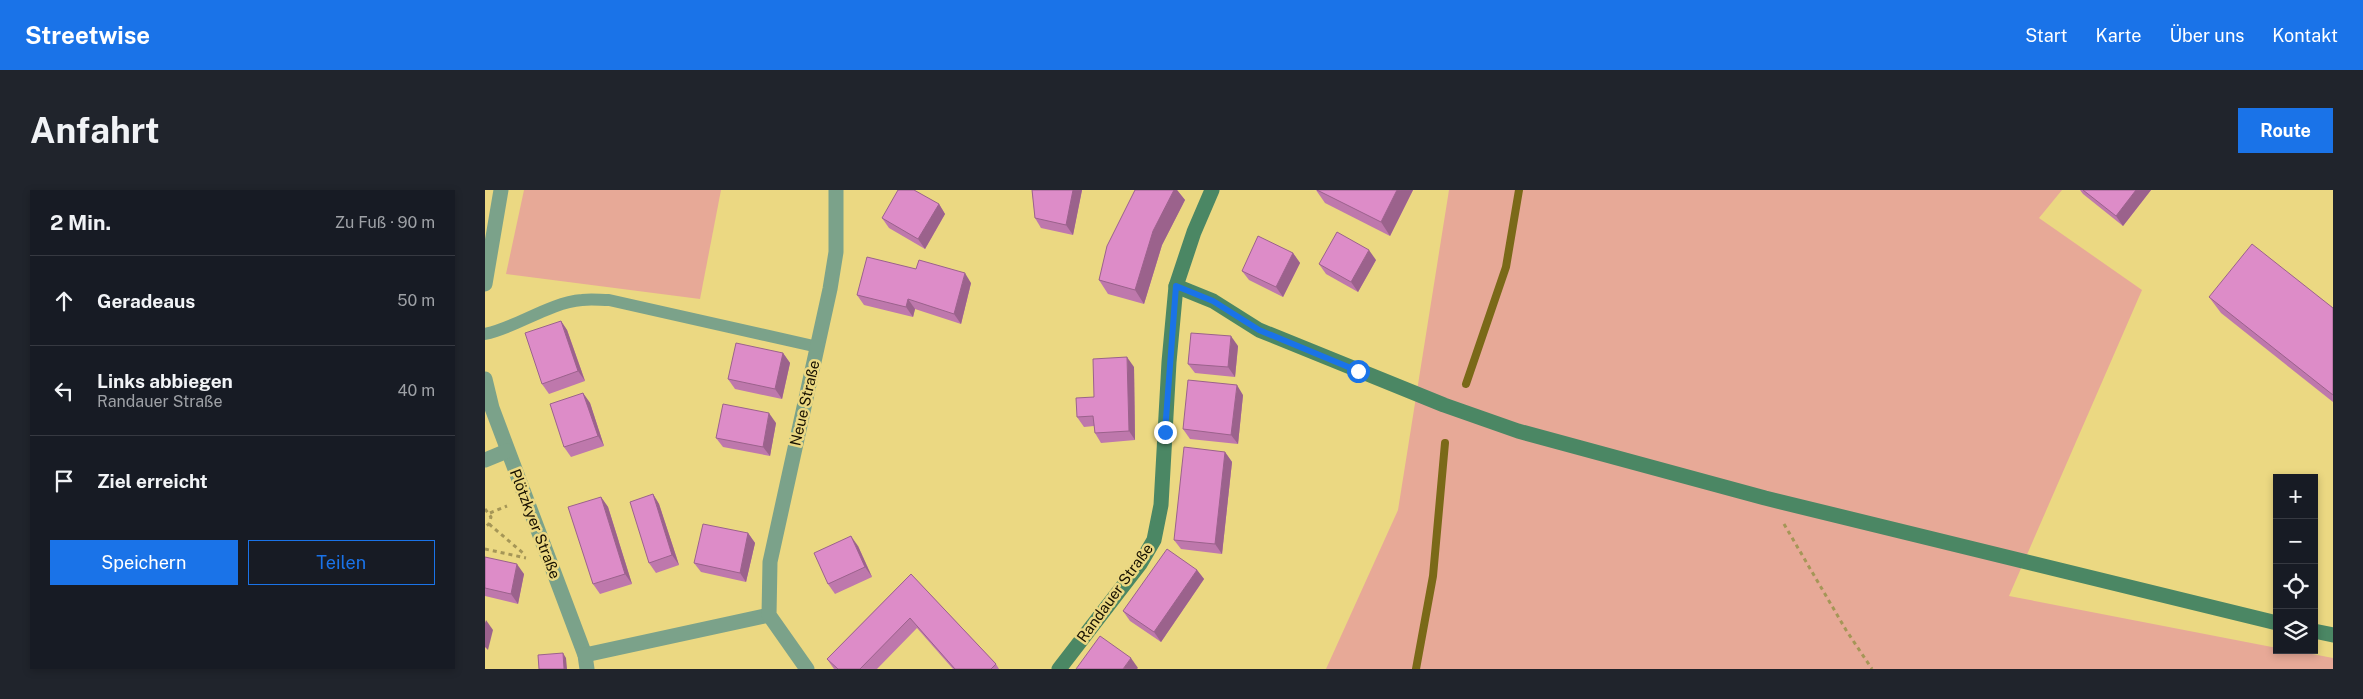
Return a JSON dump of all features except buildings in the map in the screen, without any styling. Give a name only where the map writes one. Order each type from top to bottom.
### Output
[{"type":"street","points":[[485,284],[487,261],[501,190]]},
{"type":"street","name":"Neue Straße","points":[[769,615],[770,562],[830,290],[836,252],[836,190]]},
{"type":"street","name":"Randauer Straße","points":[[1059,669],[1140,564],[1154,540],[1161,506],[1169,362],[1176,286],[1194,232],[1212,190]]},
{"type":"street","points":[[1176,286],[1213,301],[1259,330],[1444,406],[1573,447],[1765,498],[2273,622]]},
{"type":"street","name":"Plötzkyer Straße","points":[[485,379],[492,408],[507,451],[586,662]]},
{"type":"street","points":[[485,460],[507,451]]},
{"type":"street","points":[[586,662],[769,615],[807,669]]},
{"type":"street","points":[[2318,632],[2333,635]]},
{"type":"lane","points":[[485,334],[499,331],[549,309],[581,300],[609,300],[817,347]]},
{"type":"path","points":[[1765,498],[1791,533],[1846,630],[1872,669]]},
{"type":"path","points":[[485,509],[491,517],[487,526],[531,559],[485,548]]},
{"type":"shaded area","points":[[524,190],[721,190],[700,299],[506,274]]},
{"type":"shaded area","points":[[1449,190],[2062,190],[2039,218],[2142,290],[2009,596],[2273,647],[2273,654],[2312,654],[2333,658],[2333,669],[1326,669],[1398,510]]},
{"type":"waterway","points":[[1466,384],[1506,267],[1519,190]]},
{"type":"waterway","points":[[1416,669],[1433,576],[1445,443]]},
{"type":"route","points":[[1165,432],[1176,286],[1195,292],[1213,301],[1259,330],[1358,371]]}]
